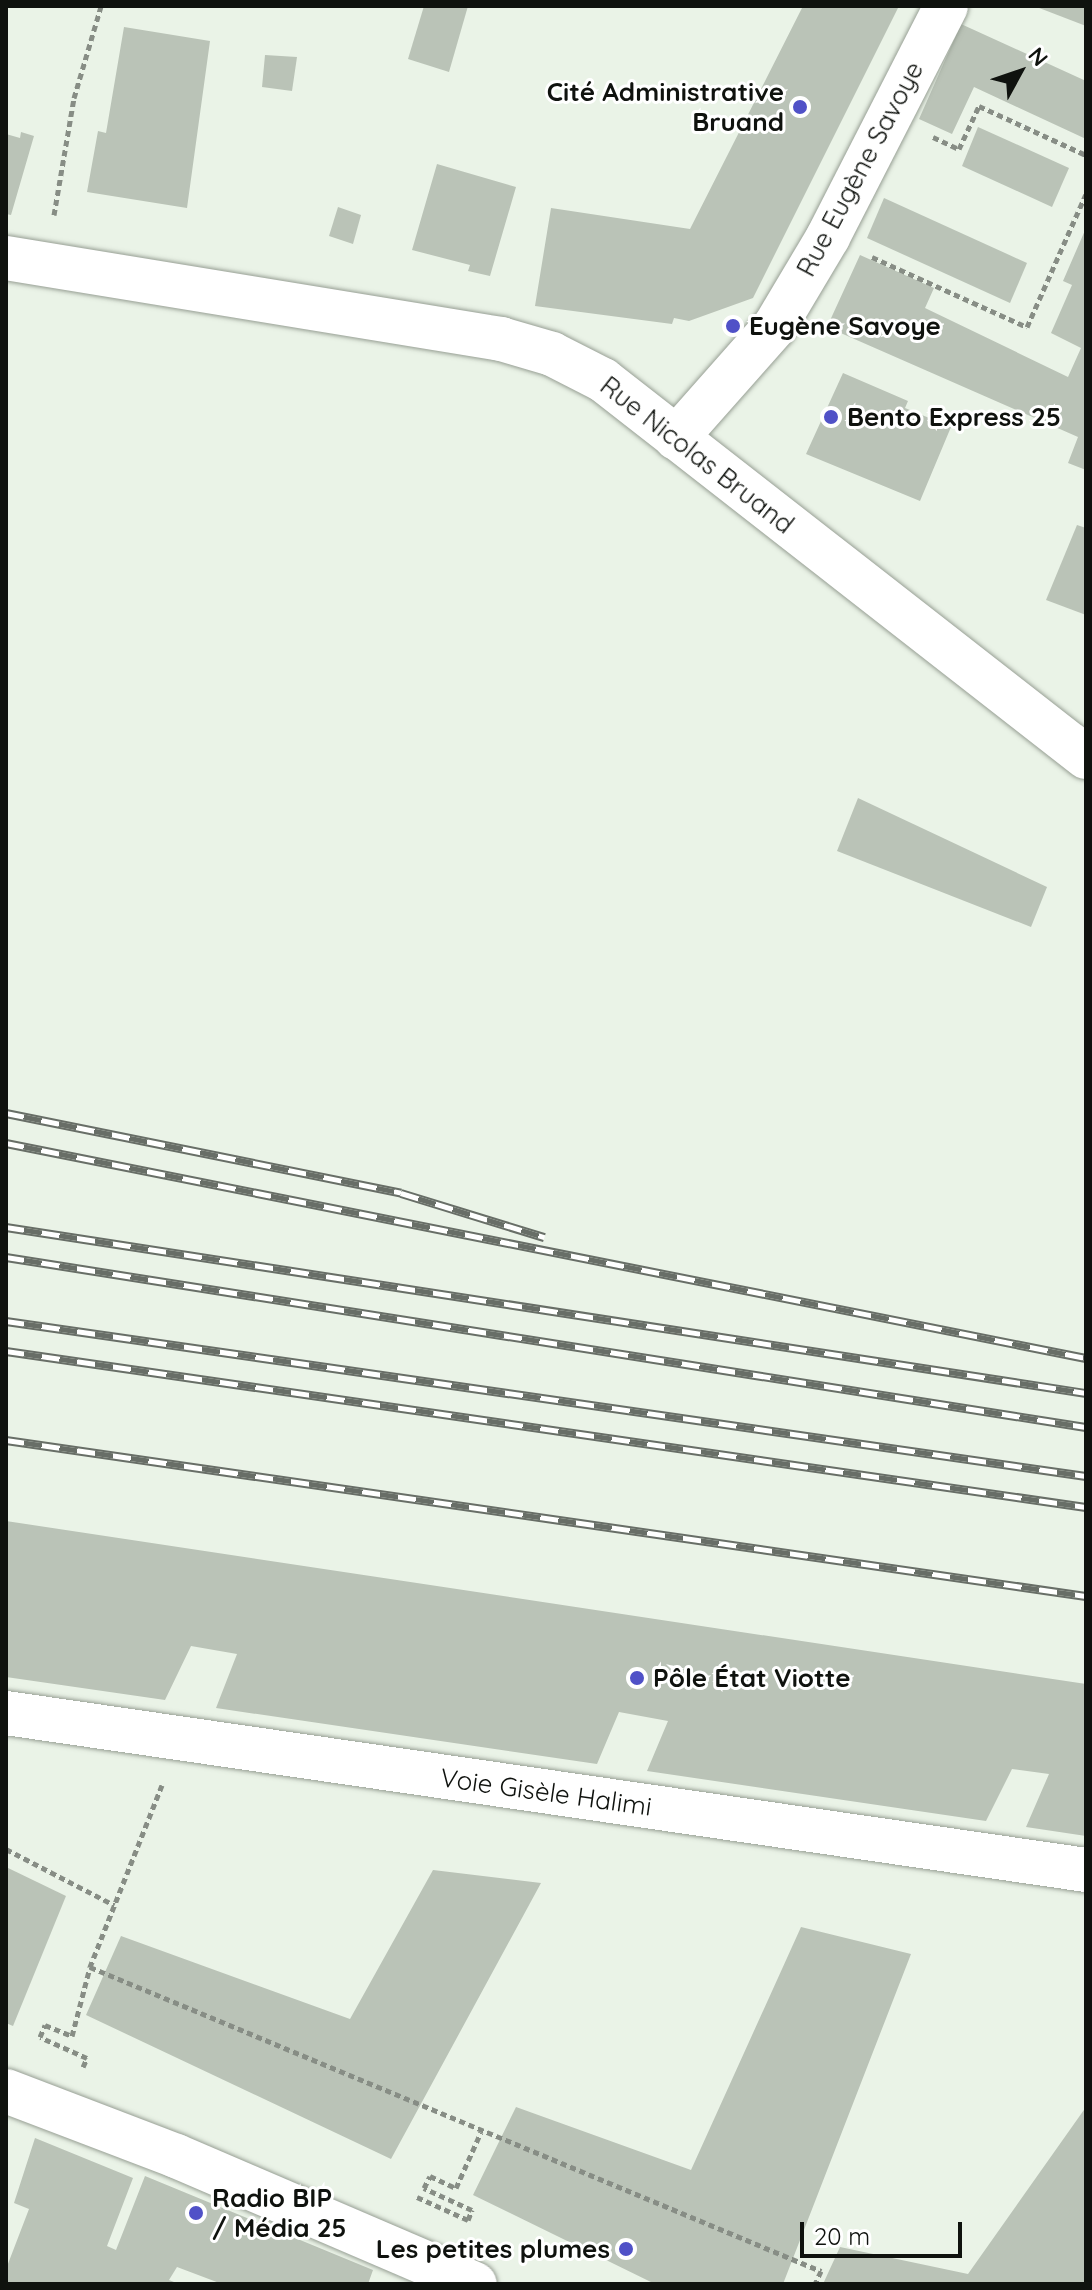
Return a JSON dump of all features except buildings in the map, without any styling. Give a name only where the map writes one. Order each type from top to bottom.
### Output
[{"type":"street","name":"Rue Eugène Savoye","points":[[676,438],[775,326],[828,237],[946,6]]},
{"type":"street","name":"Rue Nicolas Bruand","points":[[6,258],[501,339],[552,354],[603,380],[1086,757]]},
{"type":"street","name":"Voie Gisèle Halimi","points":[[6,1713],[1086,1870]]},
{"type":"street","points":[[9,2106],[176,2156],[416,2273],[475,2284]]},
{"type":"path","points":[[53,221],[74,98],[101,6]]},
{"type":"path","points":[[923,132],[959,149],[979,106],[1086,155]]},
{"type":"path","points":[[868,255],[1027,327],[1086,194]]},
{"type":"path","points":[[70,2063],[83,2068],[87,2058],[40,2037],[45,2025],[72,2036],[90,1967],[180,1739]]},
{"type":"path","points":[[6,1849],[114,1905]]},
{"type":"path","points":[[90,1967],[821,2271],[815,2284]]},
{"type":"path","points":[[417,2197],[468,2220],[472,2210],[424,2188],[430,2176],[456,2188],[481,2132]]},
{"type":"railway","points":[[6,1113],[401,1193],[544,1237]]},
{"type":"railway","points":[[6,1143],[1086,1358]]},
{"type":"railway","points":[[6,1227],[1086,1393]]},
{"type":"railway","points":[[6,1257],[1086,1427]]},
{"type":"railway","points":[[6,1321],[1086,1476]]},
{"type":"railway","points":[[6,1351],[1086,1507]]},
{"type":"railway","points":[[6,1440],[1086,1596]]},
{"type":"place","name":"Cité Administrative Bruand","points":[[800,107]]},
{"type":"place","name":"Eugène Savoye","points":[[733,326]]},
{"type":"place","name":"Bento Express 25","points":[[831,417]]},
{"type":"place","name":"Pôle État Viotte","points":[[637,1678]]},
{"type":"place","name":"Radio BIP / Média 25","points":[[196,2213]]},
{"type":"place","name":"Les petites plumes","points":[[626,2249]]}]
